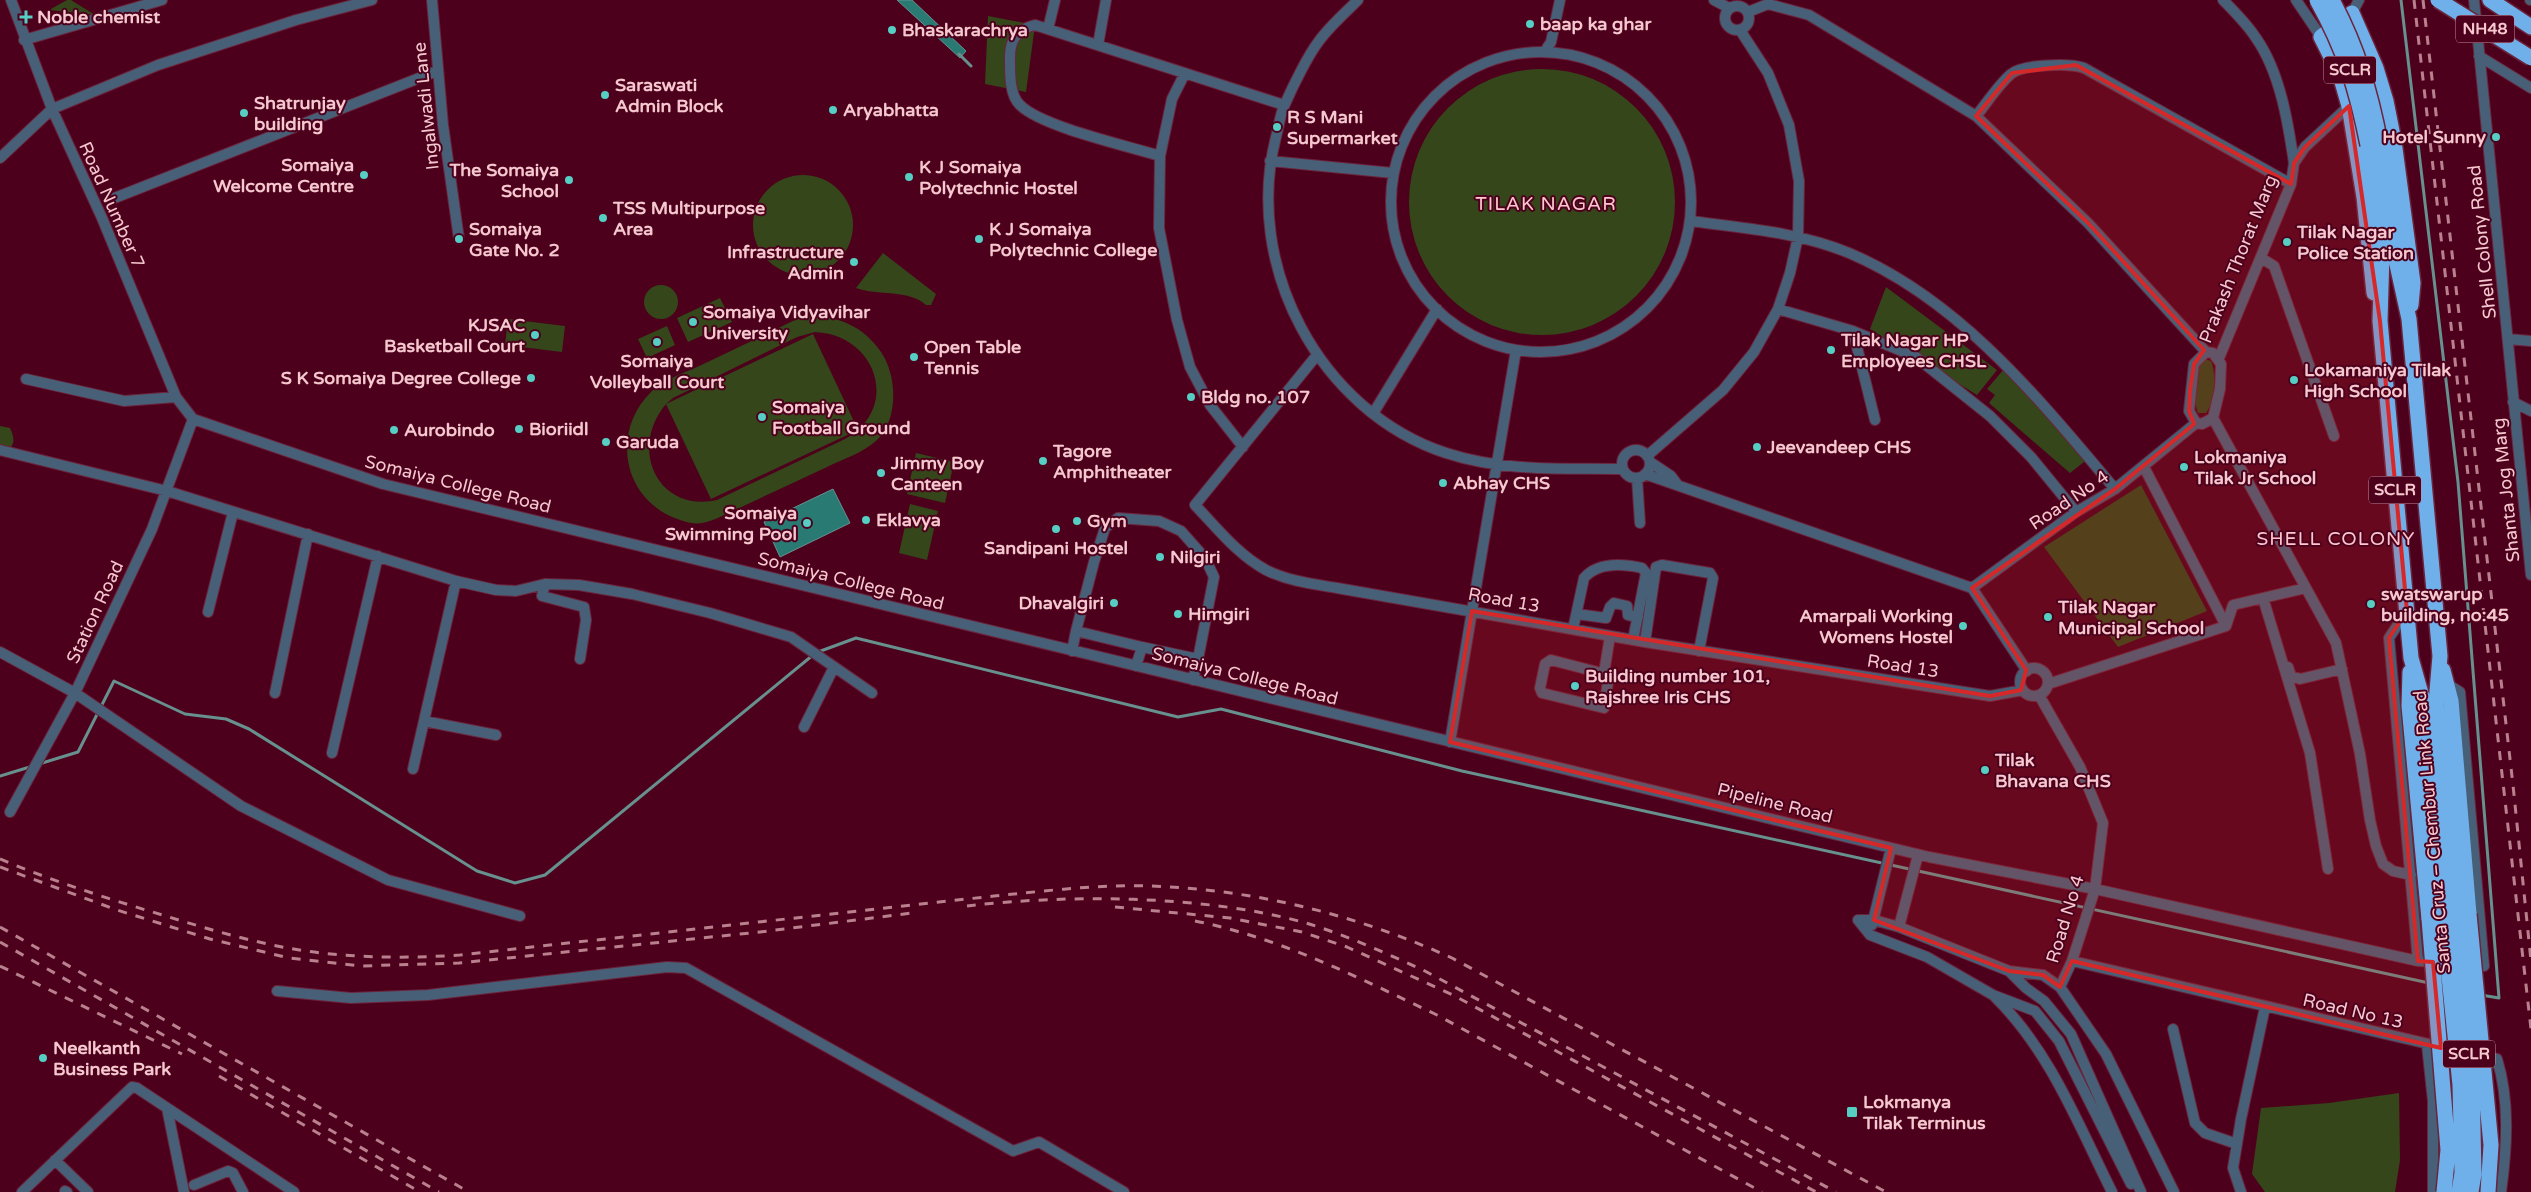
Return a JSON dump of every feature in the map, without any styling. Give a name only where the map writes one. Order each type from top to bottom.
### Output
[{"type":"highway","name":"SCLR","points":[[2317,0],[2334,31],[2351,72],[2374,144],[2382,253],[2380,321]]},
{"type":"highway","name":"SCLR","points":[[2332,0],[2346,26],[2363,68],[2374,144],[2394,252],[2409,319]]},
{"type":"highway","name":"NH48","points":[[2438,0],[2531,58]]},
{"type":"highway","name":"NH48","points":[[2490,0],[2531,27]]},
{"type":"highway","points":[[2380,321],[2371,284],[2364,197],[2349,106],[2340,75],[2321,37],[2356,6],[2376,68],[2394,142],[2413,283],[2409,319]]},
{"type":"highway","name":"Santa Cruz – Chembur Link Road","points":[[2409,319],[2440,656],[2436,703],[2460,1085],[2462,1173],[2459,1192]]},
{"type":"highway","name":"Santa Cruz – Chembur Link Road","points":[[2380,321],[2411,658],[2424,704],[2449,916],[2472,1084],[2474,1174],[2472,1192]]},
{"type":"highway","points":[[2440,656],[2451,701],[2448,1150],[2444,1192]]},
{"type":"highway","points":[[2449,916],[2491,1145],[2488,1192]]},
{"type":"street","name":"Road Number 7","points":[[11,0],[24,40],[52,109],[102,218],[176,397],[193,418]]},
{"type":"street","points":[[24,40],[162,0]]},
{"type":"street","points":[[0,158],[52,109],[158,65],[296,20],[372,0]]},
{"type":"street","name":"Ingalwadi Lane","points":[[432,0],[443,125],[459,239]]},
{"type":"street","points":[[1048,29],[1055,0]]},
{"type":"street","points":[[1098,45],[1106,0]]},
{"type":"street","points":[[1358,0],[1318,42],[1284,105],[1270,161],[1267,212],[1274,262],[1291,311],[1317,355],[1353,396],[1396,429],[1446,453],[1496,465],[1523,468],[1623,469]]},
{"type":"street","points":[[1547,48],[1551,42],[1560,0]]},
{"type":"street","points":[[1714,0],[1729,8],[1736,6],[1746,10],[1768,4],[1809,14],[1976,116],[2088,224],[2206,352],[2212,353],[2219,358],[2222,364],[2220,389],[2213,418],[2336,643],[2360,754],[2376,846],[2383,864],[2393,871],[2412,875]]},
{"type":"street","points":[[1746,10],[1756,0]]},
{"type":"street","points":[[2223,0],[2257,39],[2272,69],[2290,135],[2294,164]]},
{"type":"street","points":[[2296,0],[2321,37]]},
{"type":"street","name":"Shell Colony Road","points":[[2474,0],[2513,402]]},
{"type":"street","points":[[1729,8],[1725,15],[1726,23],[1732,29],[1740,30],[1749,22],[1746,10]]},
{"type":"street","points":[[1160,156],[1043,120],[1019,105],[1012,92],[1011,46],[1015,36],[1024,28],[1035,25],[1284,105]]},
{"type":"street","points":[[1640,522],[1641,476],[1649,459],[1723,390],[1754,352],[1778,309],[1790,274],[1798,237],[1799,181],[1789,125],[1768,73],[1740,30]]},
{"type":"street","points":[[1547,48],[1600,63],[1641,89],[1671,127],[1685,163],[1688,172],[1690,221],[1680,260],[1660,295],[1631,323],[1596,343],[1556,352],[1516,350],[1471,335],[1437,309],[1406,267],[1392,221],[1394,173],[1408,132],[1433,96],[1468,70],[1509,54],[1547,48]]},
{"type":"street","points":[[2479,56],[2531,88]]},
{"type":"street","points":[[1976,116],[2012,73],[2044,66],[2076,65],[2292,184]]},
{"type":"street","points":[[112,199],[437,71]]},
{"type":"street","points":[[1185,73],[1172,99],[1160,156],[1160,228],[1177,320],[1190,367],[1210,405],[1243,447]]},
{"type":"street","name":"Prakash Thorat Marg","points":[[2219,358],[2292,184],[2294,164],[2305,147],[2349,106]]},
{"type":"street","points":[[1270,161],[1394,173]]},
{"type":"street","points":[[1690,221],[1798,237],[1848,253],[1895,277],[1962,323],[2058,421],[2115,489]]},
{"type":"street","points":[[2261,258],[2274,266],[2334,436]]},
{"type":"street","points":[[1374,412],[1437,309]]},
{"type":"street","points":[[1778,309],[1853,331],[1916,357],[1990,416],[2031,457],[2076,512]]},
{"type":"street","points":[[1853,331],[1875,420]]},
{"type":"street","points":[[2508,338],[2531,341]]},
{"type":"street","points":[[1450,742],[1516,350]]},
{"type":"street","points":[[2196,423],[2188,411],[2194,364],[2206,352]]},
{"type":"street","name":"Road 13","points":[[1317,355],[1195,505],[1242,554],[1267,570],[1295,580],[1645,642],[1990,696],[2023,690]]},
{"type":"street","points":[[26,380],[124,401],[176,397]]},
{"type":"street","points":[[2513,402],[2531,411]]},
{"type":"street","name":"Shanta Jog Marg","points":[[2513,402],[2531,575]]},
{"type":"street","name":"Station Road","points":[[10,812],[75,693],[152,529],[193,418]]},
{"type":"street","name":"Somaiya College Road","points":[[193,418],[383,484],[1450,742]]},
{"type":"street","name":"Road No 4","points":[[1972,588],[2076,512],[2115,489],[2196,423],[2202,424],[2213,418]]},
{"type":"street","points":[[0,450],[167,491],[456,581],[496,590],[516,591],[545,584],[578,586],[632,594],[710,613],[791,637],[872,693]]},
{"type":"street","points":[[1677,484],[1671,476],[1640,450],[1627,453],[1622,460],[1623,469],[1627,475],[1677,484],[1972,588],[2027,671]]},
{"type":"street","points":[[2144,467],[2226,626]]},
{"type":"street","points":[[208,612],[233,512]]},
{"type":"street","points":[[1072,650],[1094,562],[1105,528],[1118,518],[1159,521],[1181,531],[1205,558],[1214,577],[1193,680]]},
{"type":"street","points":[[275,694],[308,534]]},
{"type":"street","points":[[332,753],[378,556]]},
{"type":"street","points":[[1573,629],[1586,575],[1622,564],[1642,568],[1646,573],[1633,640]]},
{"type":"street","points":[[1645,642],[1656,567],[1662,564],[1710,573],[1713,578],[1699,650]]},
{"type":"street","points":[[413,769],[456,581]]},
{"type":"street","points":[[545,584],[542,596],[584,607],[586,620],[580,659]]},
{"type":"street","points":[[2226,626],[2233,605],[2306,588]]},
{"type":"street","points":[[2265,598],[2291,676],[2300,680],[2342,670]]},
{"type":"street","points":[[2265,598],[2310,753],[2328,869]]},
{"type":"street","points":[[1576,614],[1605,618],[1614,603],[1627,606],[1628,615],[1638,617]]},
{"type":"street","points":[[2407,611],[2389,638],[2412,875],[2418,961]]},
{"type":"street","points":[[2048,684],[2043,672],[2035,669],[2027,671],[2020,682],[2023,690],[2030,695],[2039,695],[2048,684],[2226,626]]},
{"type":"street","points":[[1076,632],[1198,659]]},
{"type":"street","points":[[1604,673],[1610,636]]},
{"type":"street","points":[[1136,666],[1142,647]]},
{"type":"street","points":[[0,652],[75,693],[241,806],[388,880],[520,916]]},
{"type":"street","points":[[1548,661],[1604,673],[1610,676],[1606,705],[1602,709],[1544,694],[1540,690],[1545,664],[1548,661]]},
{"type":"street","points":[[804,728],[830,665]]},
{"type":"street","name":"Pipeline Road","points":[[1450,742],[1918,855],[2418,961],[2484,966],[2460,692],[2446,682]]},
{"type":"street","name":"Road No 4","points":[[2039,695],[2080,767],[2103,823],[2094,892],[2072,961],[2060,987]]},
{"type":"street","points":[[424,721],[496,735]]},
{"type":"street","points":[[1870,935],[1891,848]]},
{"type":"street","points":[[1899,927],[1918,855]]},
{"type":"street","points":[[2138,1192],[2122,1168],[2059,1041],[2035,1011],[1993,995],[1927,957],[1870,935],[1858,920],[1874,920],[1899,927],[2009,970],[2043,975],[2060,987],[2106,1054],[2174,1192]]},
{"type":"street","name":"Road No 13","points":[[2072,961],[2427,1045],[2497,1059],[2504,1079],[2505,1162],[2501,1192]]},
{"type":"street","points":[[277,991],[351,998],[428,995],[667,967],[686,968],[1013,1151],[1040,1142],[1124,1192]]},
{"type":"street","points":[[2009,970],[2026,988],[2044,1000],[2071,1034],[2138,1192]]},
{"type":"street","points":[[1993,995],[2018,1019],[2044,1058],[2112,1192]]},
{"type":"street","points":[[2241,1192],[2233,1168],[2265,1007]]},
{"type":"street","points":[[2173,1029],[2195,1123],[2205,1133],[2237,1144]]},
{"type":"street","points":[[2427,1045],[2433,1101],[2433,1192]]},
{"type":"street","points":[[22,1192],[130,1088],[137,1088],[294,1192]]},
{"type":"street","points":[[167,1108],[184,1192]]},
{"type":"street","points":[[56,1160],[88,1192]]},
{"type":"street","points":[[194,1185],[228,1171],[232,1173],[243,1192]]},
{"type":"highlighted area","points":[[2076,65],[2291,184],[2294,163],[2305,147],[2349,106],[2380,321],[2407,611],[2389,638],[2418,961],[2433,962],[2441,1048],[2072,961],[2060,987],[2043,975],[2009,971],[1874,920],[1891,848],[1450,742],[1472,611],[1990,696],[2021,690],[2026,670],[1972,588],[2115,489],[2194,424],[2189,411],[2190,390],[2194,364],[2204,350],[2088,223],[1976,116],[2012,73]]},
{"type":"green space","points":[[67,0],[71,0],[95,15],[49,10]]},
{"type":"green space","points":[[988,16],[1035,25],[1026,92],[985,84]]},
{"type":"green space","points":[[1542,69],[1568,72],[1593,79],[1616,91],[1636,108],[1653,128],[1665,151],[1672,176],[1675,202],[1672,228],[1665,253],[1653,276],[1636,296],[1616,313],[1593,325],[1568,332],[1542,335],[1516,332],[1491,325],[1468,313],[1448,296],[1431,276],[1419,253],[1412,228],[1409,202],[1412,176],[1419,151],[1431,128],[1448,108],[1468,91],[1491,79],[1516,72]]},
{"type":"green space","points":[[803,175],[822,179],[838,190],[849,206],[853,225],[849,244],[838,260],[822,271],[803,275],[784,271],[768,260],[757,244],[753,225],[757,206],[768,190],[784,179]]},
{"type":"green space","points":[[883,253],[936,294],[931,305],[926,305],[911,297],[856,288]]},
{"type":"green space","points":[[661,285],[668,286],[673,290],[677,295],[677,309],[673,314],[668,318],[661,319],[654,318],[649,314],[645,309],[644,302],[645,295],[649,290],[654,286]]},
{"type":"green space","points":[[1886,287],[1997,370],[1977,395],[1870,329]]},
{"type":"green space","points":[[720,298],[732,322],[688,342],[677,318]]},
{"type":"green space","points":[[810,316],[831,318],[859,330],[874,343],[886,362],[893,384],[892,409],[884,431],[877,440],[859,452],[707,522],[693,523],[679,520],[666,514],[651,503],[639,489],[631,474],[627,457],[628,439],[632,422],[640,406],[656,387],[667,380],[795,320]],"holes":[[[815,332],[836,336],[854,346],[867,359],[874,375],[876,392],[873,410],[862,426],[845,439],[717,500],[696,501],[679,497],[665,487],[655,474],[650,458],[650,440],[655,422],[666,404],[673,398],[797,337]]]},
{"type":"green space","name":"KJSAC Basketball Court","points":[[508,319],[565,326],[562,352],[505,345]]},
{"type":"green space","name":"Somaiya Volleyball Court","points":[[667,326],[675,345],[647,358],[638,339]]},
{"type":"green space","name":"Somaiya Football Ground","points":[[813,334],[858,429],[711,499],[666,404]]},
{"type":"green space","points":[[2204,359],[2211,361],[2214,374],[2214,388],[2206,413],[2198,413],[2195,402],[2199,364]]},
{"type":"green space","points":[[2004,369],[2089,458],[2070,473],[1989,403],[1995,395],[1987,389]]},
{"type":"green space","points":[[0,426],[10,428],[13,435],[13,444],[7,452],[0,450]]},
{"type":"green space","points":[[916,453],[954,462],[945,503],[907,494]]},
{"type":"green space","points":[[2141,485],[2207,611],[2118,647],[2044,547]]},
{"type":"green space","points":[[910,504],[938,511],[927,560],[899,553]]},
{"type":"green space","points":[[2399,1093],[2400,1160],[2395,1192],[2265,1192],[2252,1174],[2261,1108],[2329,1103]]},
{"type":"water","points":[[897,0],[912,0],[966,51],[960,58]]},
{"type":"water","name":"Somaiya Swimming Pool","points":[[833,489],[850,523],[780,557],[764,522]]},
{"type":"waterway","points":[[2401,0],[2458,482],[2499,998],[2481,995]]},
{"type":"waterway","points":[[959,54],[971,66]]},
{"type":"waterway","points":[[818,652],[856,638],[1178,717],[1221,709],[1462,771],[2429,983]]},
{"type":"waterway","points":[[39,764],[78,752],[114,681],[185,714],[226,719],[249,729],[477,871],[515,883],[545,875],[813,655]]},
{"type":"waterway","points":[[0,776],[33,766]]},
{"type":"railway","points":[[2414,0],[2531,1029]]},
{"type":"railway","points":[[2423,0],[2513,785],[2531,961]]},
{"type":"railway","points":[[0,859],[148,911],[229,934],[310,952],[379,957],[460,955],[994,896],[1093,887],[1152,886],[1191,888],[1268,899],[1343,917],[1380,929],[1452,958],[1886,1192]]},
{"type":"railway","points":[[0,867],[117,910],[210,939],[289,958],[360,966],[459,963],[760,932],[912,913]]},
{"type":"railway","points":[[967,906],[1007,902],[1093,899],[1182,902],[1267,914],[1306,923],[1336,933],[1423,970],[1836,1192]]},
{"type":"railway","points":[[1115,907],[1230,918],[1302,932],[1347,947],[1453,995],[1816,1192]]},
{"type":"railway","points":[[1195,921],[1227,928],[1289,948],[1349,973],[1437,1015],[1762,1192]]},
{"type":"railway","points":[[0,927],[469,1192]]},
{"type":"railway","points":[[0,942],[439,1192]]},
{"type":"railway","points":[[0,966],[182,1054]]},
{"type":"railway","points":[[219,1076],[420,1192]]},
{"type":"place","name":"Noble chemist","points":[[26,17]]},
{"type":"place","name":"baap ka ghar","points":[[1530,24]]},
{"type":"place","name":"Bhaskarachrya","points":[[892,30]]},
{"type":"place","name":"Saraswati Admin Block","points":[[605,95]]},
{"type":"place","name":"Aryabhatta","points":[[833,110]]},
{"type":"place","name":"Shatrunjay building","points":[[244,113]]},
{"type":"place","name":"R S Mani Supermarket","points":[[1277,127]]},
{"type":"place","name":"Hotel Sunny","points":[[2496,137]]},
{"type":"place","name":"Somaiya Welcome Centre","points":[[364,175]]},
{"type":"place","name":"K J Somaiya Polytechnic Hostel","points":[[909,177]]},
{"type":"place","name":"The Somaiya School","points":[[569,180]]},
{"type":"place","name":"TSS Multipurpose Area","points":[[603,218]]},
{"type":"place","name":"Somaiya Gate No. 2","points":[[459,239]]},
{"type":"place","name":"K J Somaiya Polytechnic College","points":[[979,239]]},
{"type":"place","name":"Tilak Nagar Police Station","points":[[2287,242]]},
{"type":"place","name":"Infrastructure Admin","points":[[854,262]]},
{"type":"place","name":"Somaiya Vidyavihar University","points":[[693,322]]},
{"type":"place","name":"KJSAC Basketball Court","points":[[535,335]]},
{"type":"place","name":"Somaiya Volleyball Court","points":[[657,342]]},
{"type":"place","name":"Tilak Nagar HP Employees CHSL","points":[[1831,350]]},
{"type":"place","name":"Open Table Tennis","points":[[914,357]]},
{"type":"place","name":"S K Somaiya Degree College","points":[[531,378]]},
{"type":"place","name":"Lokamaniya Tilak High School","points":[[2294,380]]},
{"type":"place","name":"Bldg no. 107","points":[[1191,397]]},
{"type":"place","name":"Somaiya Football Ground","points":[[762,417]]},
{"type":"place","name":"Bioriidl","points":[[519,429]]},
{"type":"place","name":"Aurobindo","points":[[394,430]]},
{"type":"place","name":"Garuda","points":[[606,442]]},
{"type":"place","name":"Jeevandeep CHS","points":[[1757,447]]},
{"type":"place","name":"Tagore Amphitheater","points":[[1043,461]]},
{"type":"place","name":"Lokmaniya Tilak Jr School","points":[[2184,467]]},
{"type":"place","name":"Jimmy Boy Canteen","points":[[881,473]]},
{"type":"place","name":"Abhay CHS","points":[[1443,483]]},
{"type":"place","name":"Eklavya","points":[[866,520]]},
{"type":"place","name":"Gym","points":[[1077,521]]},
{"type":"place","name":"Somaiya Swimming Pool","points":[[807,523]]},
{"type":"place","name":"Sandipani Hostel","points":[[1056,529]]},
{"type":"place","name":"Nilgiri","points":[[1160,557]]},
{"type":"place","name":"Dhavalgiri","points":[[1114,603]]},
{"type":"place","name":"swatswarup building, no:45","points":[[2371,604]]},
{"type":"place","name":"Himgiri","points":[[1178,614]]},
{"type":"place","name":"Tilak Nagar Municipal School","points":[[2048,617]]},
{"type":"place","name":"Amarpali Working Womens Hostel","points":[[1963,626]]},
{"type":"place","name":"Building number 101, Rajshree Iris CHS","points":[[1575,686]]},
{"type":"place","name":"Tilak Bhavana CHS","points":[[1985,770]]},
{"type":"place","name":"Neelkanth Business Park","points":[[43,1058]]},
{"type":"place","name":"Lokmanya Tilak Terminus","points":[[1852,1112]]},
{"type":"district","name":"TILAK NAGAR","points":[[1546,204]]},
{"type":"district","name":"SHELL COLONY","points":[[2336,539]]}]
